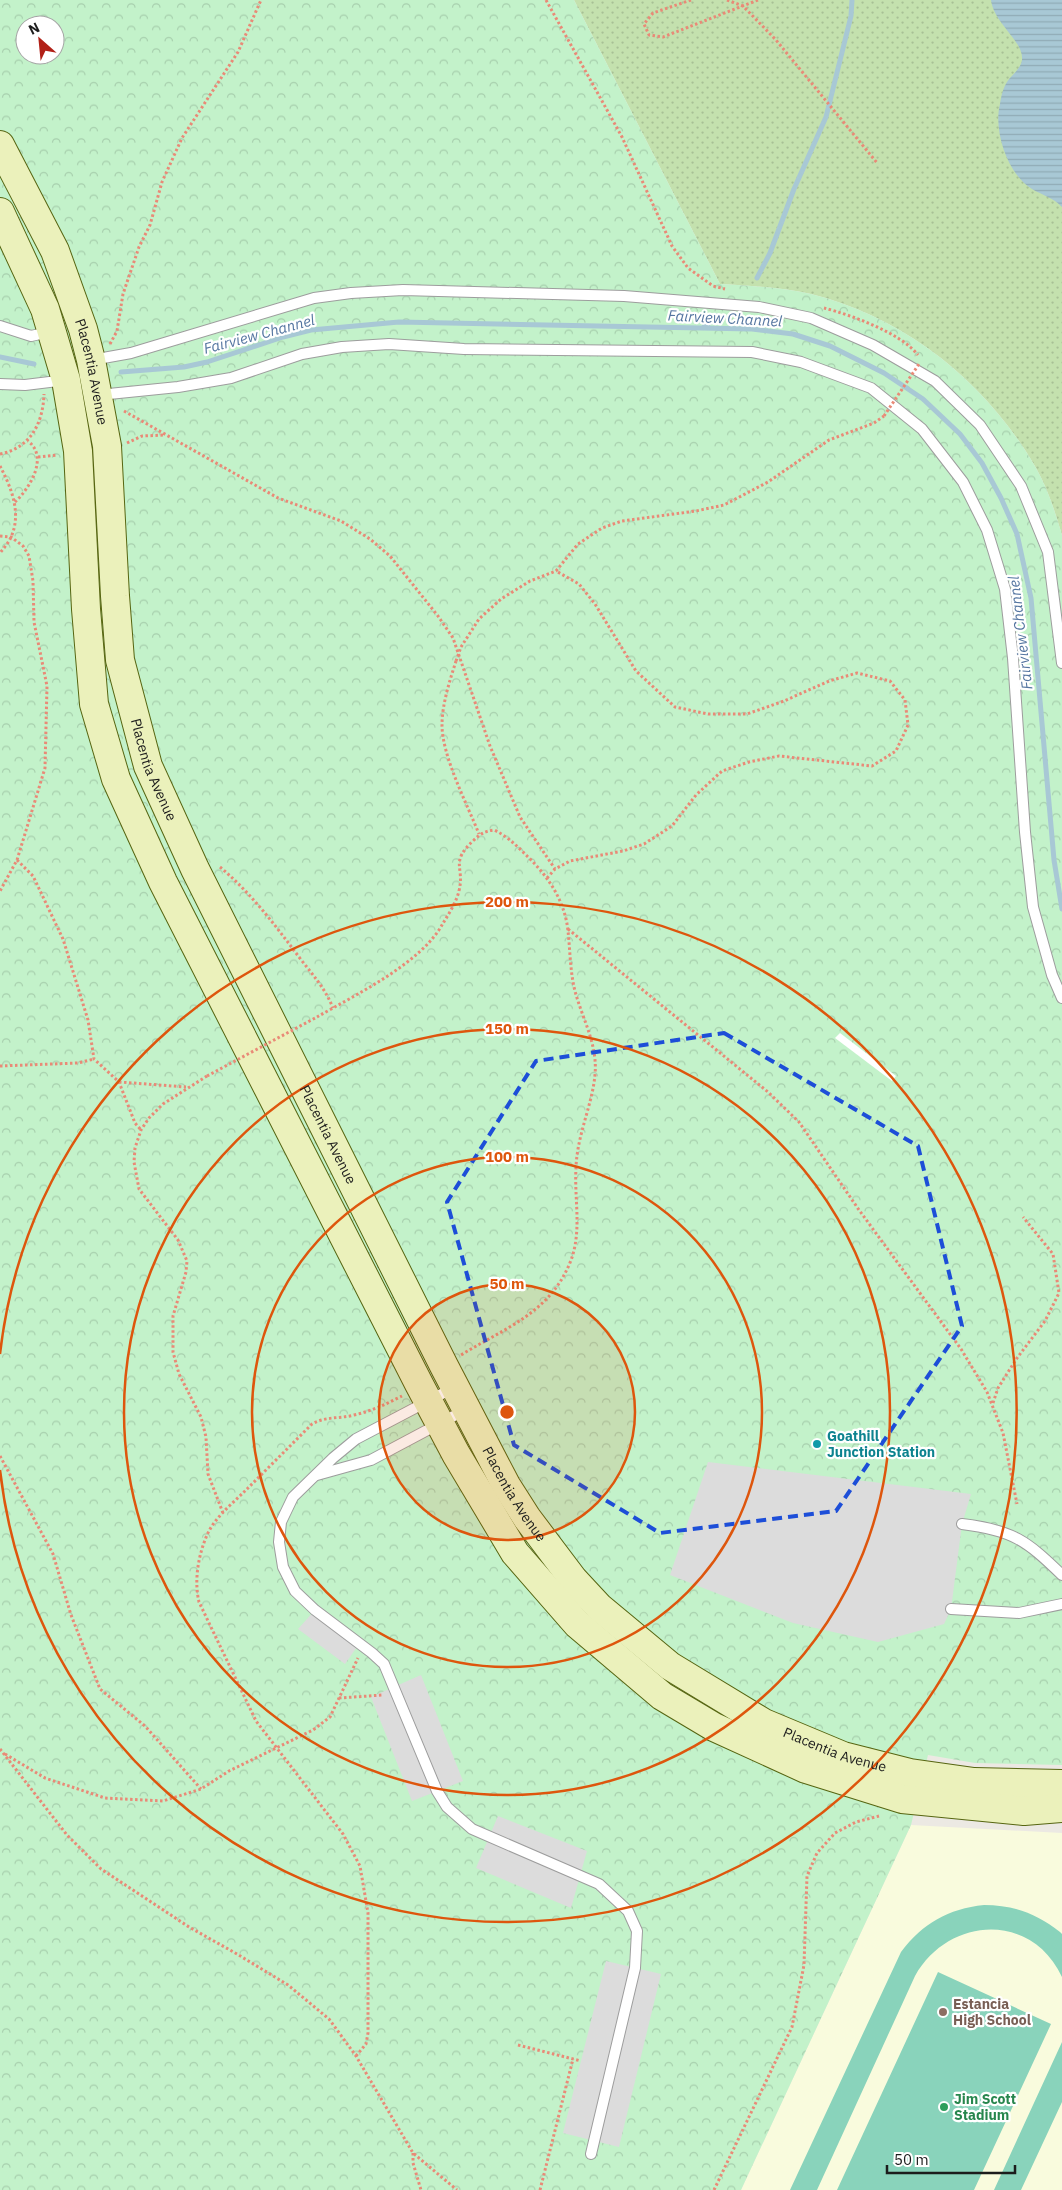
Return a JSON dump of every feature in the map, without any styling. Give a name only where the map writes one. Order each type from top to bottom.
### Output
[{"type":"main road","name":"Placentia Avenue","points":[[0,145],[54,251],[83,330],[100,352],[99,396],[106,446],[120,660],[148,766],[195,869],[461,1398],[506,1485],[522,1510],[573,1579],[599,1607],[678,1671],[764,1723],[842,1756],[910,1773],[974,1782],[1062,1784]]},
{"type":"main road","name":"Placentia Avenue","points":[[0,212],[28,268],[53,331],[55,382],[78,451],[86,609],[94,704],[116,779],[167,890],[424,1407],[515,1553],[577,1624],[662,1696],[714,1727],[806,1769],[902,1799],[1024,1811],[1062,1808]]},
{"type":"lane","points":[[100,352],[131,353],[314,298],[359,292],[403,290],[624,296],[759,308],[811,318],[873,345],[935,381],[980,425],[1021,486],[1048,552],[1062,664]]},
{"type":"lane","points":[[0,326],[31,336],[53,331]]},
{"type":"lane","points":[[99,396],[178,387],[231,378],[302,354],[334,348],[389,344],[464,349],[752,352],[801,362],[871,388],[922,429],[963,482],[987,530],[1005,589],[1012,648],[1024,832],[1033,907],[1052,974],[1062,998]]},
{"type":"lane","points":[[0,384],[55,382]]},
{"type":"lane","points":[[461,1398],[424,1407],[356,1439],[316,1475],[293,1497],[282,1522],[279,1542],[283,1567],[295,1591],[315,1610],[384,1664],[437,1791],[447,1807],[472,1828],[599,1884],[628,1910],[637,1931],[635,1968],[591,2154]]},
{"type":"lane","points":[[316,1475],[371,1460],[424,1407],[461,1398]]},
{"type":"lane","points":[[962,1524],[985,1526],[1005,1532],[1029,1544],[1062,1575]]},
{"type":"lane","points":[[950,1609],[1019,1613],[1062,1604]]},
{"type":"path","points":[[100,352],[117,331],[123,294],[139,247],[150,225],[162,182],[182,138],[238,52],[261,0]]},
{"type":"path","points":[[546,0],[622,137],[672,246],[688,268],[713,286],[730,290]]},
{"type":"path","points":[[691,0],[653,13],[644,24],[649,35],[662,37],[758,0]]},
{"type":"path","points":[[728,0],[743,6],[776,40],[878,164]]},
{"type":"path","points":[[480,834],[453,770],[442,725],[449,684],[456,661],[461,647],[479,619],[501,599],[530,580],[556,571],[578,544],[602,528],[622,521],[696,511],[724,505],[768,482],[829,440],[874,423],[884,416],[919,364],[918,356],[912,347],[886,332],[822,307]]},
{"type":"path","points":[[0,454],[19,448],[28,441],[55,382]]},
{"type":"path","points":[[124,411],[278,498],[341,521],[370,539],[390,556],[438,616],[453,638],[490,746],[520,817],[555,869]]},
{"type":"path","points":[[127,443],[142,436],[167,436]]},
{"type":"path","points":[[15,502],[23,495],[34,473],[38,457],[37,450],[28,441]]},
{"type":"path","points":[[38,457],[57,454]]},
{"type":"path","points":[[0,466],[15,502],[16,514],[11,537],[0,553]]},
{"type":"path","points":[[0,536],[11,537],[23,546],[29,556],[34,581],[34,622],[47,686],[45,768],[17,860],[0,891]]},
{"type":"path","points":[[548,878],[555,869],[570,861],[622,851],[644,844],[672,826],[696,795],[722,771],[749,762],[779,756],[872,766],[896,751],[908,725],[905,700],[890,681],[857,673],[829,681],[784,701],[747,714],[708,714],[675,707],[636,672],[595,604],[579,584],[556,571]]},
{"type":"path","points":[[223,1513],[208,1474],[206,1437],[201,1417],[179,1374],[173,1352],[173,1316],[186,1272],[187,1261],[178,1240],[139,1189],[135,1178],[134,1162],[141,1130],[163,1104],[187,1087],[377,983],[423,947],[439,930],[459,890],[459,868],[463,850],[480,834],[488,830],[500,833],[513,842],[548,878],[560,900],[568,928],[574,988],[590,1032],[595,1067],[592,1092],[579,1140],[576,1167],[578,1224],[576,1242],[570,1264],[548,1298],[533,1313],[460,1355]]},
{"type":"path","points":[[17,860],[33,876],[63,939],[88,1020],[94,1059],[119,1082],[135,1123],[141,1130]]},
{"type":"path","points":[[213,861],[233,878],[268,916],[326,991],[333,1008]]},
{"type":"path","points":[[568,928],[768,1092],[799,1122],[961,1349],[993,1404],[1003,1433],[1017,1504]]},
{"type":"path","points":[[0,1066],[78,1063],[94,1059]]},
{"type":"path","points":[[119,1082],[187,1087]]},
{"type":"path","points":[[993,1404],[998,1388],[1017,1358],[1045,1321],[1059,1293],[1053,1254],[1024,1217]]},
{"type":"path","points":[[356,2056],[366,2044],[368,2033],[368,1913],[360,1866],[343,1834],[276,1748],[253,1715],[200,1602],[197,1591],[201,1554],[208,1534],[223,1513],[312,1424],[331,1417],[351,1416],[374,1410],[424,1407]]},
{"type":"path","points":[[0,1456],[53,1554],[71,1615],[100,1689],[145,1726],[202,1789]]},
{"type":"path","points":[[1,1751],[45,1778],[106,1798],[163,1801],[202,1789],[229,1771],[313,1730],[330,1717],[363,1646]]},
{"type":"path","points":[[338,1698],[397,1695]]},
{"type":"path","points":[[1,1751],[67,1835],[101,1869],[189,1927],[288,1986],[329,2019],[356,2056],[413,2153],[457,2190]]},
{"type":"path","points":[[714,2190],[792,2027],[804,1966],[807,1876],[817,1853],[835,1834],[856,1822],[876,1816],[894,1815],[902,1799]]},
{"type":"path","points":[[518,2045],[581,2061]]},
{"type":"path","points":[[540,2190],[573,2059]]},
{"type":"path","points":[[413,2153],[413,2163],[421,2190]]},
{"type":"highlighted area","points":[[724,1033],[918,1146],[962,1326],[836,1511],[660,1533],[514,1445],[447,1202],[536,1061]]},
{"type":"shaded area","points":[[708,1462],[971,1494],[962,1524],[951,1609],[944,1624],[878,1642],[793,1623],[670,1575]]},
{"type":"shaded area","points":[[315,1610],[359,1644],[345,1664],[298,1629]]},
{"type":"shaded area","points":[[421,1675],[463,1781],[412,1801],[371,1697]]},
{"type":"shaded area","points":[[498,1816],[587,1851],[571,1908],[476,1868]]},
{"type":"shaded area","name":"Estancia High School","points":[[911,1825],[1062,1833],[1062,2190],[741,2190]]},
{"type":"shaded area","points":[[606,1961],[661,1974],[619,2147],[563,2133]]},
{"type":"green space","points":[[0,0],[574,0],[720,284],[766,287],[811,294],[846,305],[880,319],[911,337],[941,358],[969,382],[994,408],[1036,468],[1054,509],[1062,535],[1062,1765],[975,1763],[928,1755],[911,1825],[741,2190],[0,2190]]},
{"type":"green space","points":[[574,0],[1062,0],[1062,535],[1044,484],[1016,437],[994,408],[969,382],[941,358],[911,337],[880,319],[846,305],[800,292],[766,287],[720,284]]},
{"type":"green space","points":[[984,1905],[995,1905],[1025,1912],[1043,1920],[1060,1932],[1062,1934],[1062,1977],[1048,1956],[1031,1941],[1011,1932],[990,1930],[969,1933],[948,1942],[930,1956],[915,1976],[817,2190],[790,2190],[901,1952],[918,1933],[937,1919],[959,1910]]},
{"type":"green space","name":"Jim Scott Stadium","points":[[938,1972],[1051,2024],[974,2190],[837,2190]]},
{"type":"green space","points":[[1062,2042],[1062,2102],[1021,2190],[994,2190]]},
{"type":"water","points":[[991,0],[1062,0],[1062,207],[1023,182],[1009,163],[1004,151],[998,115],[1001,98],[1006,84],[1020,66],[1022,60],[1018,46],[997,17]]},
{"type":"pier","points":[[840,1033],[896,1076],[892,1081],[835,1038]]},
{"type":"waterway","points":[[757,278],[770,253],[794,189],[826,117],[851,16],[852,0]]},
{"type":"waterway","points":[[704,327],[717,316]]},
{"type":"waterway","name":"Fairview Channel","points":[[121,372],[184,367],[207,362],[283,337],[311,330],[399,322],[752,329],[793,334],[830,346],[884,373],[923,399],[960,434],[982,463],[1001,498],[1017,534],[1031,598],[1054,860],[1062,909]]},
{"type":"waterway","name":"Fairview Channel","points":[[0,357],[34,364]]},
{"type":"place","name":"Goathill Junction Station","points":[[817,1444]]},
{"type":"place","name":"Estancia High School","points":[[943,2012]]},
{"type":"place","name":"Jim Scott Stadium","points":[[944,2107]]}]
